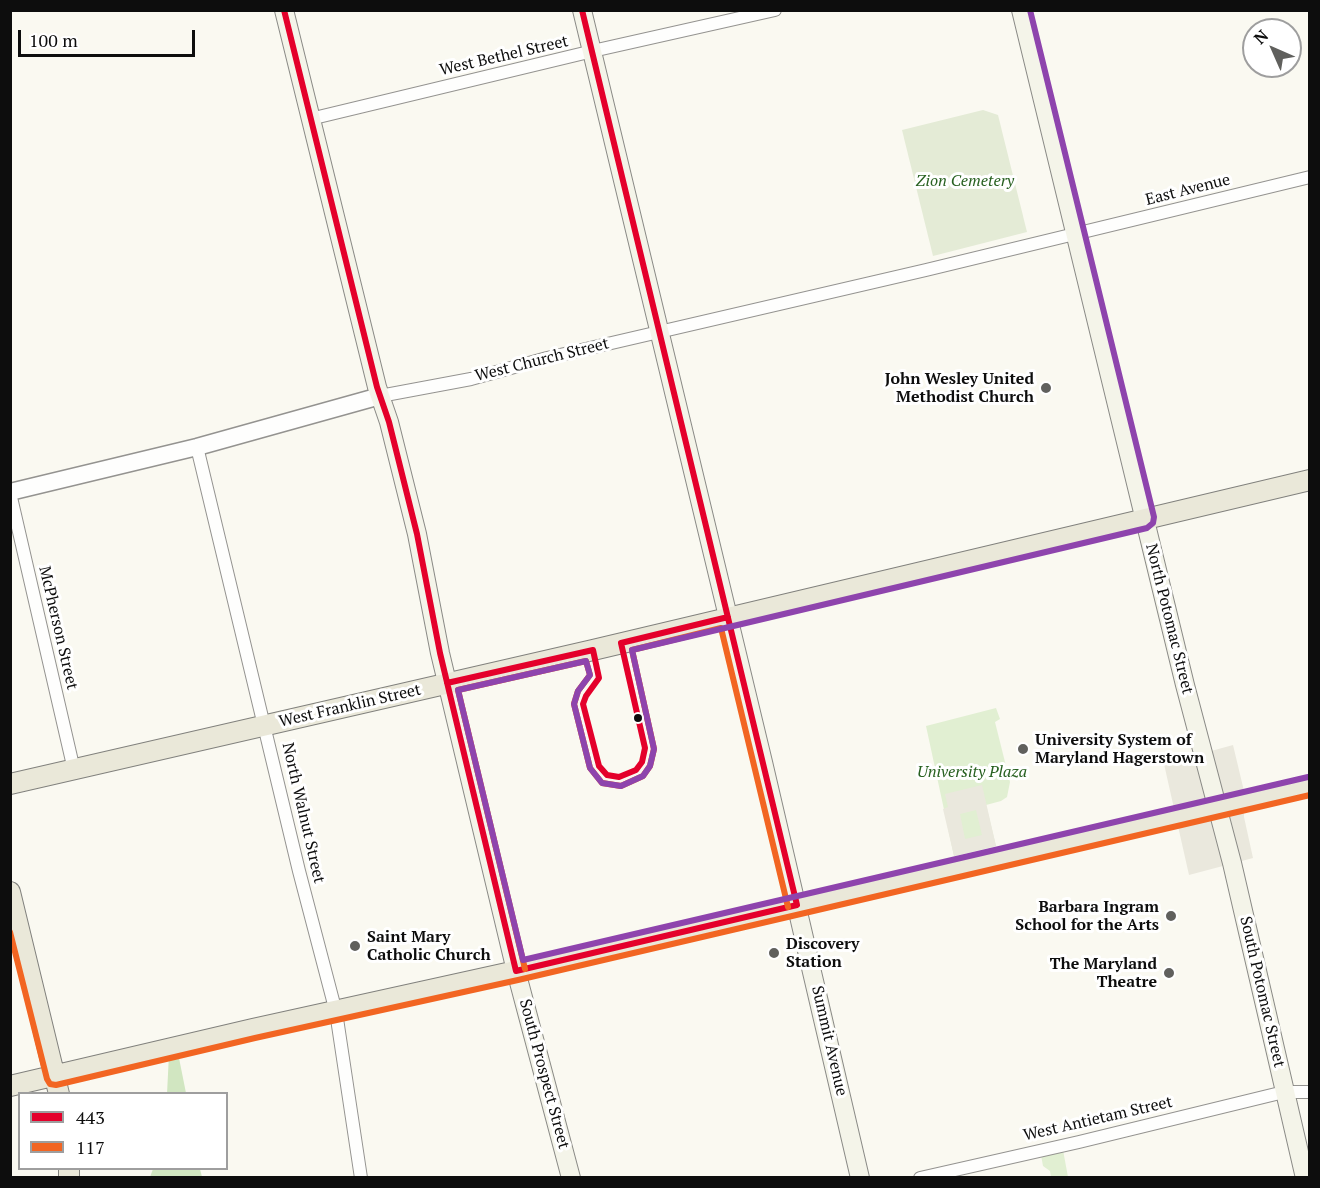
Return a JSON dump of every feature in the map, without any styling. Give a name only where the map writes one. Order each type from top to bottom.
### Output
[{"type":"main road","name":"South Prospect Street","points":[[284,10],[380,396],[389,422],[417,534],[431,615],[447,683],[516,971],[571,1178]]},
{"type":"main road","name":"Summit Avenue","points":[[582,10],[861,1178]]},
{"type":"main road","name":"North Potomac Street","points":[[1021,10],[1185,685],[1218,807]]},
{"type":"main road","name":"West Franklin Street","points":[[10,784],[1310,480]]},
{"type":"main road","points":[[10,1086],[57,1085],[253,1029],[516,971],[1310,786]]},
{"type":"main road","name":"South Potomac Street","points":[[1218,807],[1305,1178]]},
{"type":"main road","points":[[10,892],[57,1085]]},
{"type":"street","name":"West Bethel Street","points":[[310,119],[769,11]]},
{"type":"street","name":"East Avenue","points":[[1075,234],[1310,177]]},
{"type":"street","name":"West Church Street","points":[[10,493],[197,447],[380,396],[471,379],[547,358],[1075,234]]},
{"type":"street","name":"North Walnut Street","points":[[197,447],[298,871],[336,1012],[361,1178]]},
{"type":"street","name":"McPherson Street","points":[[10,493],[74,770]]},
{"type":"street","name":"West Antietam Street","points":[[920,1178],[1284,1092],[1310,1092]]},
{"type":"green space","name":"Zion Cemetery","points":[[983,110],[998,115],[1027,232],[933,256],[902,130]]},
{"type":"green space","name":"University Plaza","points":[[996,708],[1000,719],[995,722],[1010,782],[1007,797],[986,805],[996,846],[954,856],[926,726]]},
{"type":"green space","points":[[178,1053],[186,1092],[167,1092],[169,1054]]},
{"type":"green space","points":[[1063,1150],[1068,1177],[1051,1177],[1050,1171],[1043,1166],[1041,1155]]},
{"type":"green space","points":[[153,1170],[200,1170],[202,1177],[150,1177]]},
{"type":"shaded area","points":[[1233,745],[1244,791],[1244,817],[1253,858],[1189,875],[1164,764]]},
{"type":"shaded area","name":"University Plaza","points":[[982,785],[996,846],[954,856],[943,809],[948,807],[945,794]],"holes":[[[976,810],[982,835],[965,839],[960,814]]]},
{"type":"transit line","name":"443","points":[[284,10],[377,387],[389,422],[417,534],[440,653],[516,971],[797,905],[582,10]]},
{"type":"transit line","points":[[1030,10],[1154,517],[1153,523],[1147,528],[632,650],[654,749],[650,766],[643,776],[621,786],[602,783],[590,768],[574,704],[578,691],[590,675],[586,661],[458,690],[523,960],[1308,777]]},
{"type":"transit line","name":"443","points":[[447,683],[593,650],[599,678],[583,704],[599,766],[607,775],[619,777],[636,770],[642,762],[645,748],[621,643],[728,617]]},
{"type":"transit line","name":"117","points":[[525,969],[458,690],[586,661],[590,675],[578,691],[574,704],[590,768],[602,783],[621,786],[643,776],[650,766],[654,749],[632,650],[721,628],[788,907]]},
{"type":"transit line","name":"117","points":[[10,932],[47,1079],[50,1084],[56,1085],[1310,795]]},
{"type":"place","name":"John Wesley United Methodist Church","points":[[1046,388]]},
{"type":"place","name":"University System of Maryland Hagerstown","points":[[1023,749]]},
{"type":"place","name":"Barbara Ingram School for the Arts","points":[[1171,916]]},
{"type":"place","name":"Saint Mary Catholic Church","points":[[355,946]]},
{"type":"place","name":"Discovery Station","points":[[774,953]]},
{"type":"place","name":"The Maryland Theatre","points":[[1169,973]]}]
